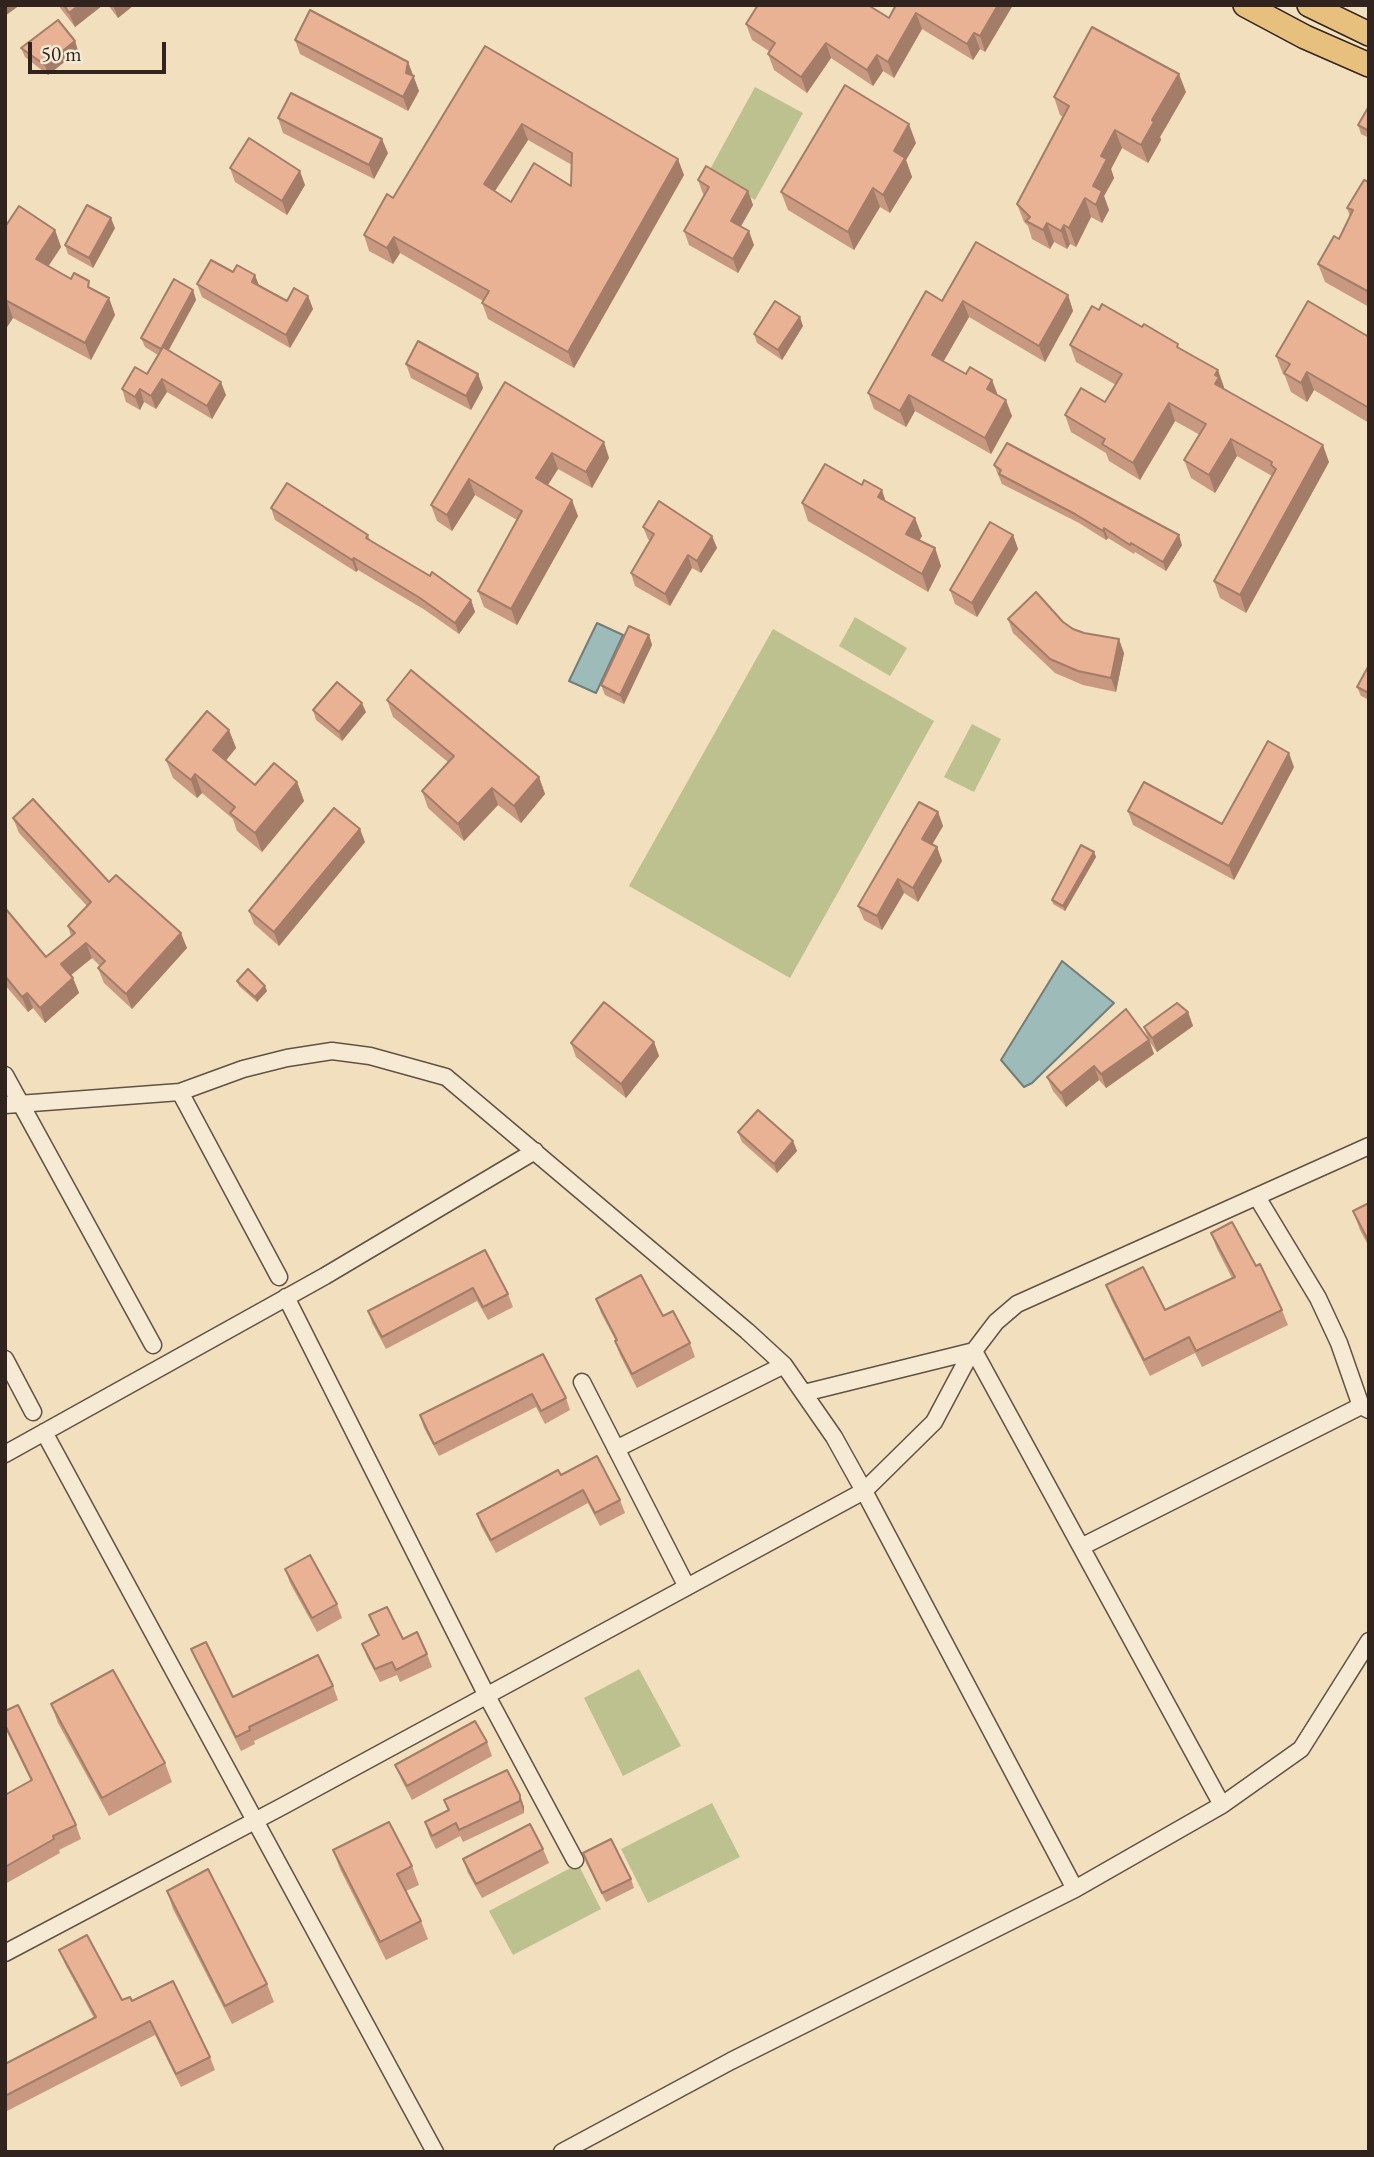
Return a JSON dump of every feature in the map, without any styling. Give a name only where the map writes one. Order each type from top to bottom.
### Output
[{"type":"main road","points":[[1245,5],[1369,65]]},
{"type":"main road","points":[[1309,5],[1369,34]]},
{"type":"main road","points":[[1334,50],[1347,23]]},
{"type":"street","points":[[13,1105],[180,1092],[234,1072],[287,1058],[332,1051],[370,1056],[446,1077],[784,1365],[834,1437],[864,1491],[1075,1889]]},
{"type":"street","points":[[5,1075],[13,1105],[153,1345]]},
{"type":"street","points":[[180,1092],[279,1277]]},
{"type":"street","points":[[5,1954],[864,1491],[934,1422],[967,1360],[996,1322],[1017,1304],[1369,1146]]},
{"type":"street","points":[[5,1454],[286,1297],[535,1151]]},
{"type":"street","points":[[1081,1547],[1365,1408],[1318,1298],[1257,1198]]},
{"type":"street","points":[[286,1297],[486,1696],[575,1860]]},
{"type":"street","points":[[804,1393],[974,1351]]},
{"type":"street","points":[[974,1351],[1222,1805]]},
{"type":"street","points":[[5,1359],[33,1412]]},
{"type":"street","points":[[616,1449],[784,1365]]},
{"type":"street","points":[[582,1382],[687,1587]]},
{"type":"street","points":[[44,1432],[435,2152]]},
{"type":"street","points":[[562,2152],[731,2062],[1075,1889],[1222,1805],[1301,1749],[1369,1641]]},
{"type":"green space","points":[[755,87],[803,113],[755,200],[708,173]]},
{"type":"green space","points":[[855,617],[907,648],[890,676],[839,646]]},
{"type":"green space","points":[[773,629],[934,721],[790,978],[629,886]]},
{"type":"green space","points":[[972,724],[1001,739],[974,792],[944,777]]},
{"type":"green space","points":[[639,1669],[681,1746],[623,1776],[584,1698]]},
{"type":"green space","points":[[712,1803],[740,1857],[648,1903],[621,1849]]},
{"type":"green space","points":[[578,1864],[601,1909],[513,1955],[489,1911]]},
{"type":"water","points":[[597,623],[623,635],[596,693],[569,681]]},
{"type":"water","points":[[1062,961],[1114,1003],[1032,1083],[1024,1087],[1001,1060]]},
{"type":"building","points":[[64,5],[79,5],[69,13]]},
{"type":"building","points":[[758,5],[868,5],[889,18],[896,5],[998,5],[980,36],[974,33],[967,44],[916,13],[888,62],[877,55],[867,70],[826,43],[801,77],[768,54],[775,43],[746,24]]},
{"type":"building","points":[[310,10],[408,62],[406,73],[414,76],[403,97],[295,40]]},
{"type":"building","points":[[58,20],[75,41],[45,65],[21,48]]},
{"type":"building","points":[[1092,27],[1179,74],[1141,145],[1115,130],[1101,156],[1107,159],[1093,186],[1102,191],[1096,205],[1085,198],[1069,228],[1064,225],[1061,231],[1047,223],[1043,230],[1026,221],[1030,217],[1017,204],[1069,106],[1054,97]]},
{"type":"building","points":[[485,46],[678,159],[568,352],[482,303],[489,291],[394,237],[387,248],[364,235],[387,194],[393,198]],"holes":[[[522,124],[572,153],[571,186],[534,163],[511,202],[484,184]]]},
{"type":"building","points":[[845,85],[909,124],[894,151],[905,158],[883,195],[873,188],[848,232],[781,192]]},
{"type":"building","points":[[291,93],[382,139],[369,165],[278,118]]},
{"type":"building","points":[[1369,106],[1369,131],[1358,125]]},
{"type":"building","points":[[249,138],[300,171],[282,201],[230,168]]},
{"type":"building","points":[[706,166],[748,191],[731,221],[749,231],[733,259],[684,231],[709,187],[698,180]]},
{"type":"building","points":[[1364,180],[1369,182],[1369,292],[1318,264],[1334,236],[1339,239],[1353,210],[1347,208]]},
{"type":"building","points":[[87,205],[111,218],[89,258],[65,245]]},
{"type":"building","points":[[19,206],[55,230],[36,259],[71,279],[74,273],[89,281],[88,287],[109,298],[85,343],[7,301],[5,304],[5,227]]},
{"type":"building","points":[[976,242],[1068,295],[1039,346],[963,301],[932,355],[966,374],[970,367],[992,380],[987,389],[1006,400],[985,438],[909,395],[900,411],[868,393],[926,291],[942,301]]},
{"type":"building","points":[[211,260],[233,272],[237,265],[255,275],[252,282],[287,301],[294,288],[308,296],[286,335],[197,284]]},
{"type":"building","points":[[174,279],[193,290],[161,349],[141,338]]},
{"type":"building","points":[[775,301],[800,317],[778,350],[754,334]]},
{"type":"building","points":[[1308,301],[1369,337],[1369,408],[1307,372],[1301,383],[1284,373],[1290,364],[1276,356]]},
{"type":"building","points":[[1102,304],[1178,344],[1177,347],[1218,370],[1215,375],[1219,377],[1215,384],[1323,445],[1240,595],[1214,581],[1276,469],[1271,465],[1272,462],[1231,439],[1209,475],[1184,460],[1206,424],[1169,403],[1133,463],[1102,444],[1105,439],[1065,415],[1081,388],[1105,402],[1122,374],[1070,345],[1092,306],[1099,310]]},
{"type":"building","points":[[418,341],[478,374],[466,396],[406,364]]},
{"type":"building","points":[[163,347],[221,382],[207,406],[162,379],[151,396],[140,389],[135,397],[122,389],[135,367],[147,374]]},
{"type":"building","points":[[505,382],[604,442],[586,472],[552,453],[536,478],[572,500],[511,609],[478,591],[522,511],[469,479],[447,515],[431,505]]},
{"type":"building","points":[[1007,443],[1179,535],[1163,562],[999,474],[1001,470],[994,465]]},
{"type":"building","points":[[825,464],[862,485],[864,480],[882,490],[878,497],[915,518],[906,534],[935,548],[922,574],[802,503]]},
{"type":"building","points":[[287,483],[368,535],[366,538],[430,576],[432,572],[471,600],[455,623],[420,598],[354,558],[352,560],[271,508]]},
{"type":"building","points":[[659,501],[712,536],[697,561],[688,555],[665,594],[631,573],[654,534],[643,527]]},
{"type":"building","points":[[990,522],[1013,535],[972,603],[950,590]]},
{"type":"building","points":[[1036,592],[1063,622],[1073,629],[1119,639],[1111,678],[1078,671],[1050,659],[1008,619]]},
{"type":"building","points":[[629,626],[649,635],[620,695],[601,685]]},
{"type":"building","points":[[1369,665],[1369,693],[1357,687]]},
{"type":"building","points":[[411,670],[539,777],[514,806],[492,788],[458,824],[422,791],[454,756],[387,700]]},
{"type":"building","points":[[337,682],[362,703],[339,732],[313,710]]},
{"type":"building","points":[[207,711],[229,730],[213,750],[255,785],[274,763],[297,782],[255,833],[230,813],[235,807],[195,774],[191,780],[166,760]]},
{"type":"building","points":[[1268,741],[1289,753],[1229,866],[1128,811],[1144,782],[1222,824]]},
{"type":"building","points":[[33,799],[109,882],[116,875],[181,933],[126,994],[98,968],[105,961],[86,943],[61,964],[73,978],[40,1008],[27,993],[22,997],[5,976],[5,908],[46,957],[75,933],[68,926],[91,902],[13,818]]},
{"type":"building","points":[[919,802],[938,812],[922,839],[937,847],[913,888],[898,879],[877,916],[858,906]]},
{"type":"building","points":[[334,808],[360,829],[274,932],[249,911]]},
{"type":"building","points":[[1081,845],[1094,852],[1063,906],[1052,900]]},
{"type":"building","points":[[248,969],[265,986],[255,997],[237,981]]},
{"type":"building","points":[[604,1002],[654,1042],[621,1084],[571,1043]]},
{"type":"building","points":[[1177,1003],[1188,1012],[1152,1038],[1144,1027]]},
{"type":"building","points":[[1126,1009],[1149,1040],[1101,1074],[1094,1066],[1061,1093],[1047,1077]]},
{"type":"building","points":[[758,1110],[793,1141],[774,1164],[738,1132]]},
{"type":"building","points":[[1369,1203],[1369,1242],[1353,1211]]},
{"type":"building","points":[[1232,1222],[1256,1266],[1260,1264],[1282,1310],[1196,1351],[1189,1337],[1144,1360],[1106,1285],[1143,1267],[1165,1310],[1235,1277],[1211,1233]]},
{"type":"building","points":[[485,1250],[508,1294],[483,1307],[473,1288],[382,1337],[368,1311]]},
{"type":"building","points":[[641,1275],[663,1316],[673,1311],[690,1343],[632,1374],[596,1299]]},
{"type":"building","points":[[543,1354],[566,1398],[541,1411],[532,1394],[434,1444],[420,1415]]},
{"type":"building","points":[[597,1456],[620,1500],[595,1513],[583,1490],[491,1540],[477,1514],[558,1470],[561,1475]]},
{"type":"building","points":[[310,1555],[337,1604],[312,1618],[285,1569]]},
{"type":"building","points":[[387,1607],[403,1639],[417,1632],[427,1654],[396,1670],[392,1662],[375,1669],[362,1644],[379,1635],[369,1615]]},
{"type":"building","points":[[206,1642],[233,1697],[318,1655],[333,1686],[249,1727],[250,1730],[236,1737],[191,1649]]},
{"type":"building","points":[[113,1670],[165,1763],[102,1798],[51,1704]]},
{"type":"building","points":[[18,1705],[76,1825],[53,1836],[54,1839],[5,1867],[5,1795],[32,1780],[5,1725],[5,1711]]},
{"type":"building","points":[[475,1721],[487,1742],[407,1786],[395,1765]]},
{"type":"building","points":[[507,1770],[520,1795],[520,1801],[459,1830],[456,1823],[432,1836],[425,1822],[449,1810],[444,1800]]},
{"type":"building","points":[[389,1822],[412,1866],[397,1874],[421,1921],[380,1942],[333,1850]]},
{"type":"building","points":[[530,1824],[543,1849],[476,1884],[463,1859]]},
{"type":"building","points":[[611,1839],[631,1879],[602,1893],[583,1853]]},
{"type":"building","points":[[208,1869],[267,1984],[225,2006],[167,1891]]},
{"type":"building","points":[[87,1935],[122,2000],[130,1997],[132,2001],[173,1981],[210,2057],[176,2074],[150,2021],[5,2096],[5,2064],[96,2017],[59,1950]]}]
